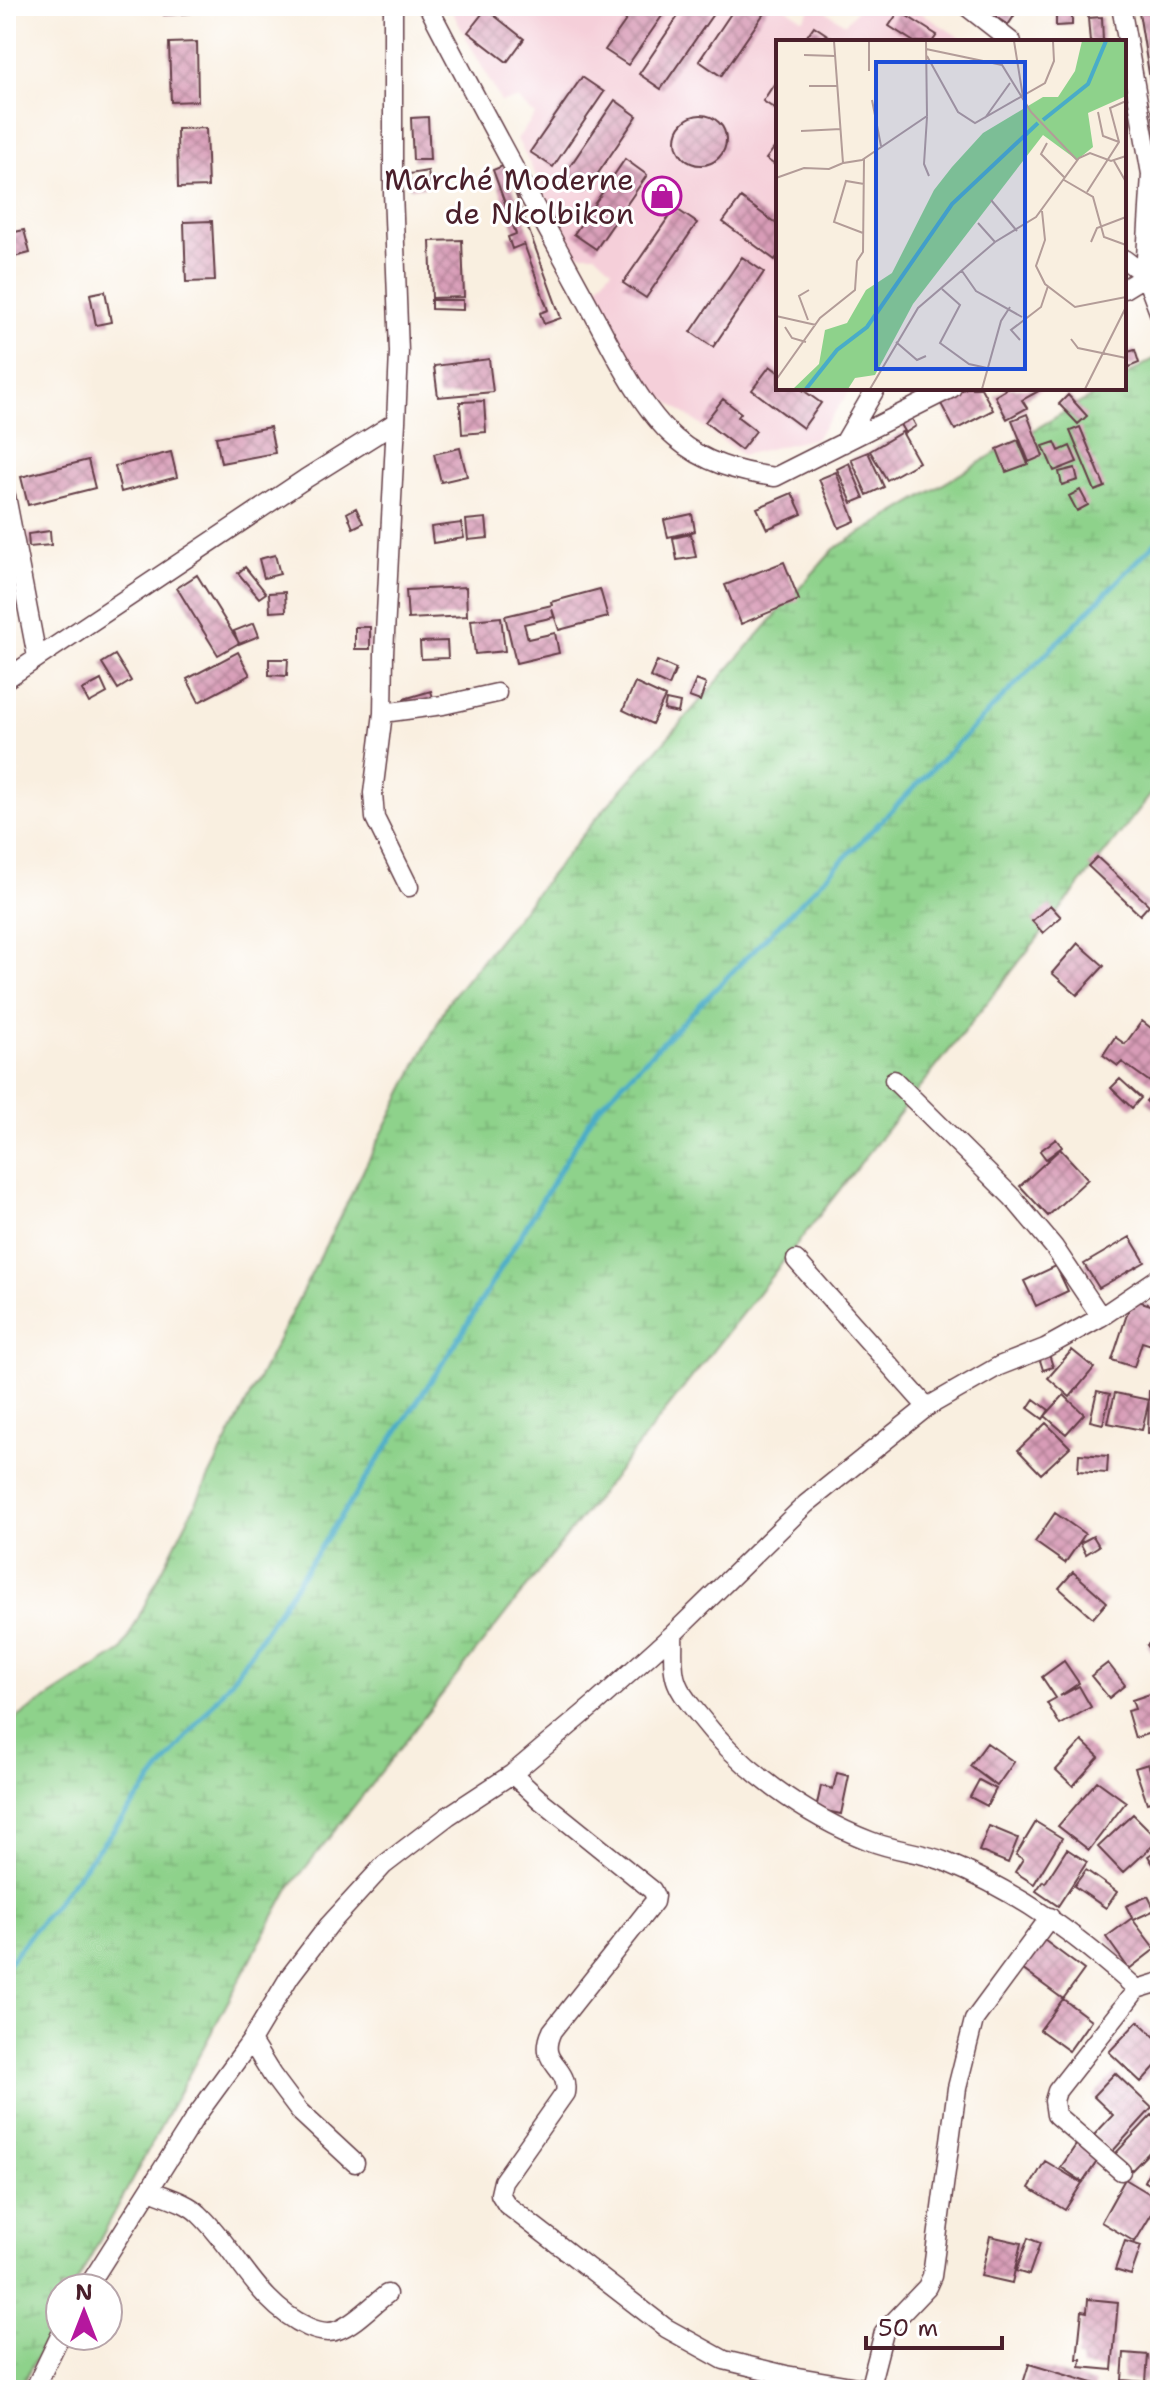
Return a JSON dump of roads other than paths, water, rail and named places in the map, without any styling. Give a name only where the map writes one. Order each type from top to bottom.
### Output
[{"type":"street","points":[[393,6],[393,191],[399,352],[383,713],[373,793],[375,818],[409,887]]},
{"type":"street","points":[[428,6],[498,141],[637,392],[674,437],[718,465],[742,473],[775,477],[948,390]]},
{"type":"street","points":[[966,6],[1009,40]]},
{"type":"street","points":[[1121,6],[1151,174],[1152,271],[1160,315]]},
{"type":"street","points":[[1126,260],[1152,271]]},
{"type":"street","points":[[1126,288],[1152,271]]},
{"type":"street","points":[[844,443],[875,390]]},
{"type":"street","points":[[6,679],[305,479],[396,422]]},
{"type":"street","points":[[6,496],[37,657]]},
{"type":"street","points":[[383,713],[443,705],[497,693]]},
{"type":"street","points":[[894,1080],[1012,1197],[1054,1247],[1101,1317]]},
{"type":"street","points":[[796,1260],[927,1407]]},
{"type":"street","points":[[97,2272],[211,2093],[251,2041],[290,1976],[329,1925],[384,1865],[448,1816],[512,1774],[673,1634],[806,1504],[927,1407],[999,1366],[1045,1348],[1101,1317],[1160,1277]]},
{"type":"street","points":[[673,1634],[674,1671],[683,1695],[718,1740],[780,1790],[835,1826],[874,1843],[945,1861],[1050,1917],[1087,1944],[1137,1989]]},
{"type":"street","points":[[512,1774],[652,1890],[655,1896],[654,1902],[552,2031],[546,2043],[547,2054],[564,2079],[565,2093],[503,2181],[500,2194],[507,2205],[666,2328],[724,2360],[869,2390],[884,2332],[927,2287],[932,2276],[957,2088],[974,2020],[1050,1917]]},
{"type":"street","points":[[1121,2171],[1056,2115],[1054,2101],[1057,2091],[1137,1989],[1160,1982]]},
{"type":"street","points":[[251,2041],[299,2111],[355,2163]]},
{"type":"street","points":[[150,2190],[196,2210],[218,2233],[237,2263],[268,2299],[291,2319],[319,2332],[337,2331],[387,2294]]},
{"type":"street","points":[[34,2390],[52,2352]]},
{"type":"waterway","points":[[6,1966],[237,1673],[454,1346],[596,1110],[1160,538]]},
{"type":"place","name":"Marché Moderne de Nkolbikon","points":[[662,196]]}]
